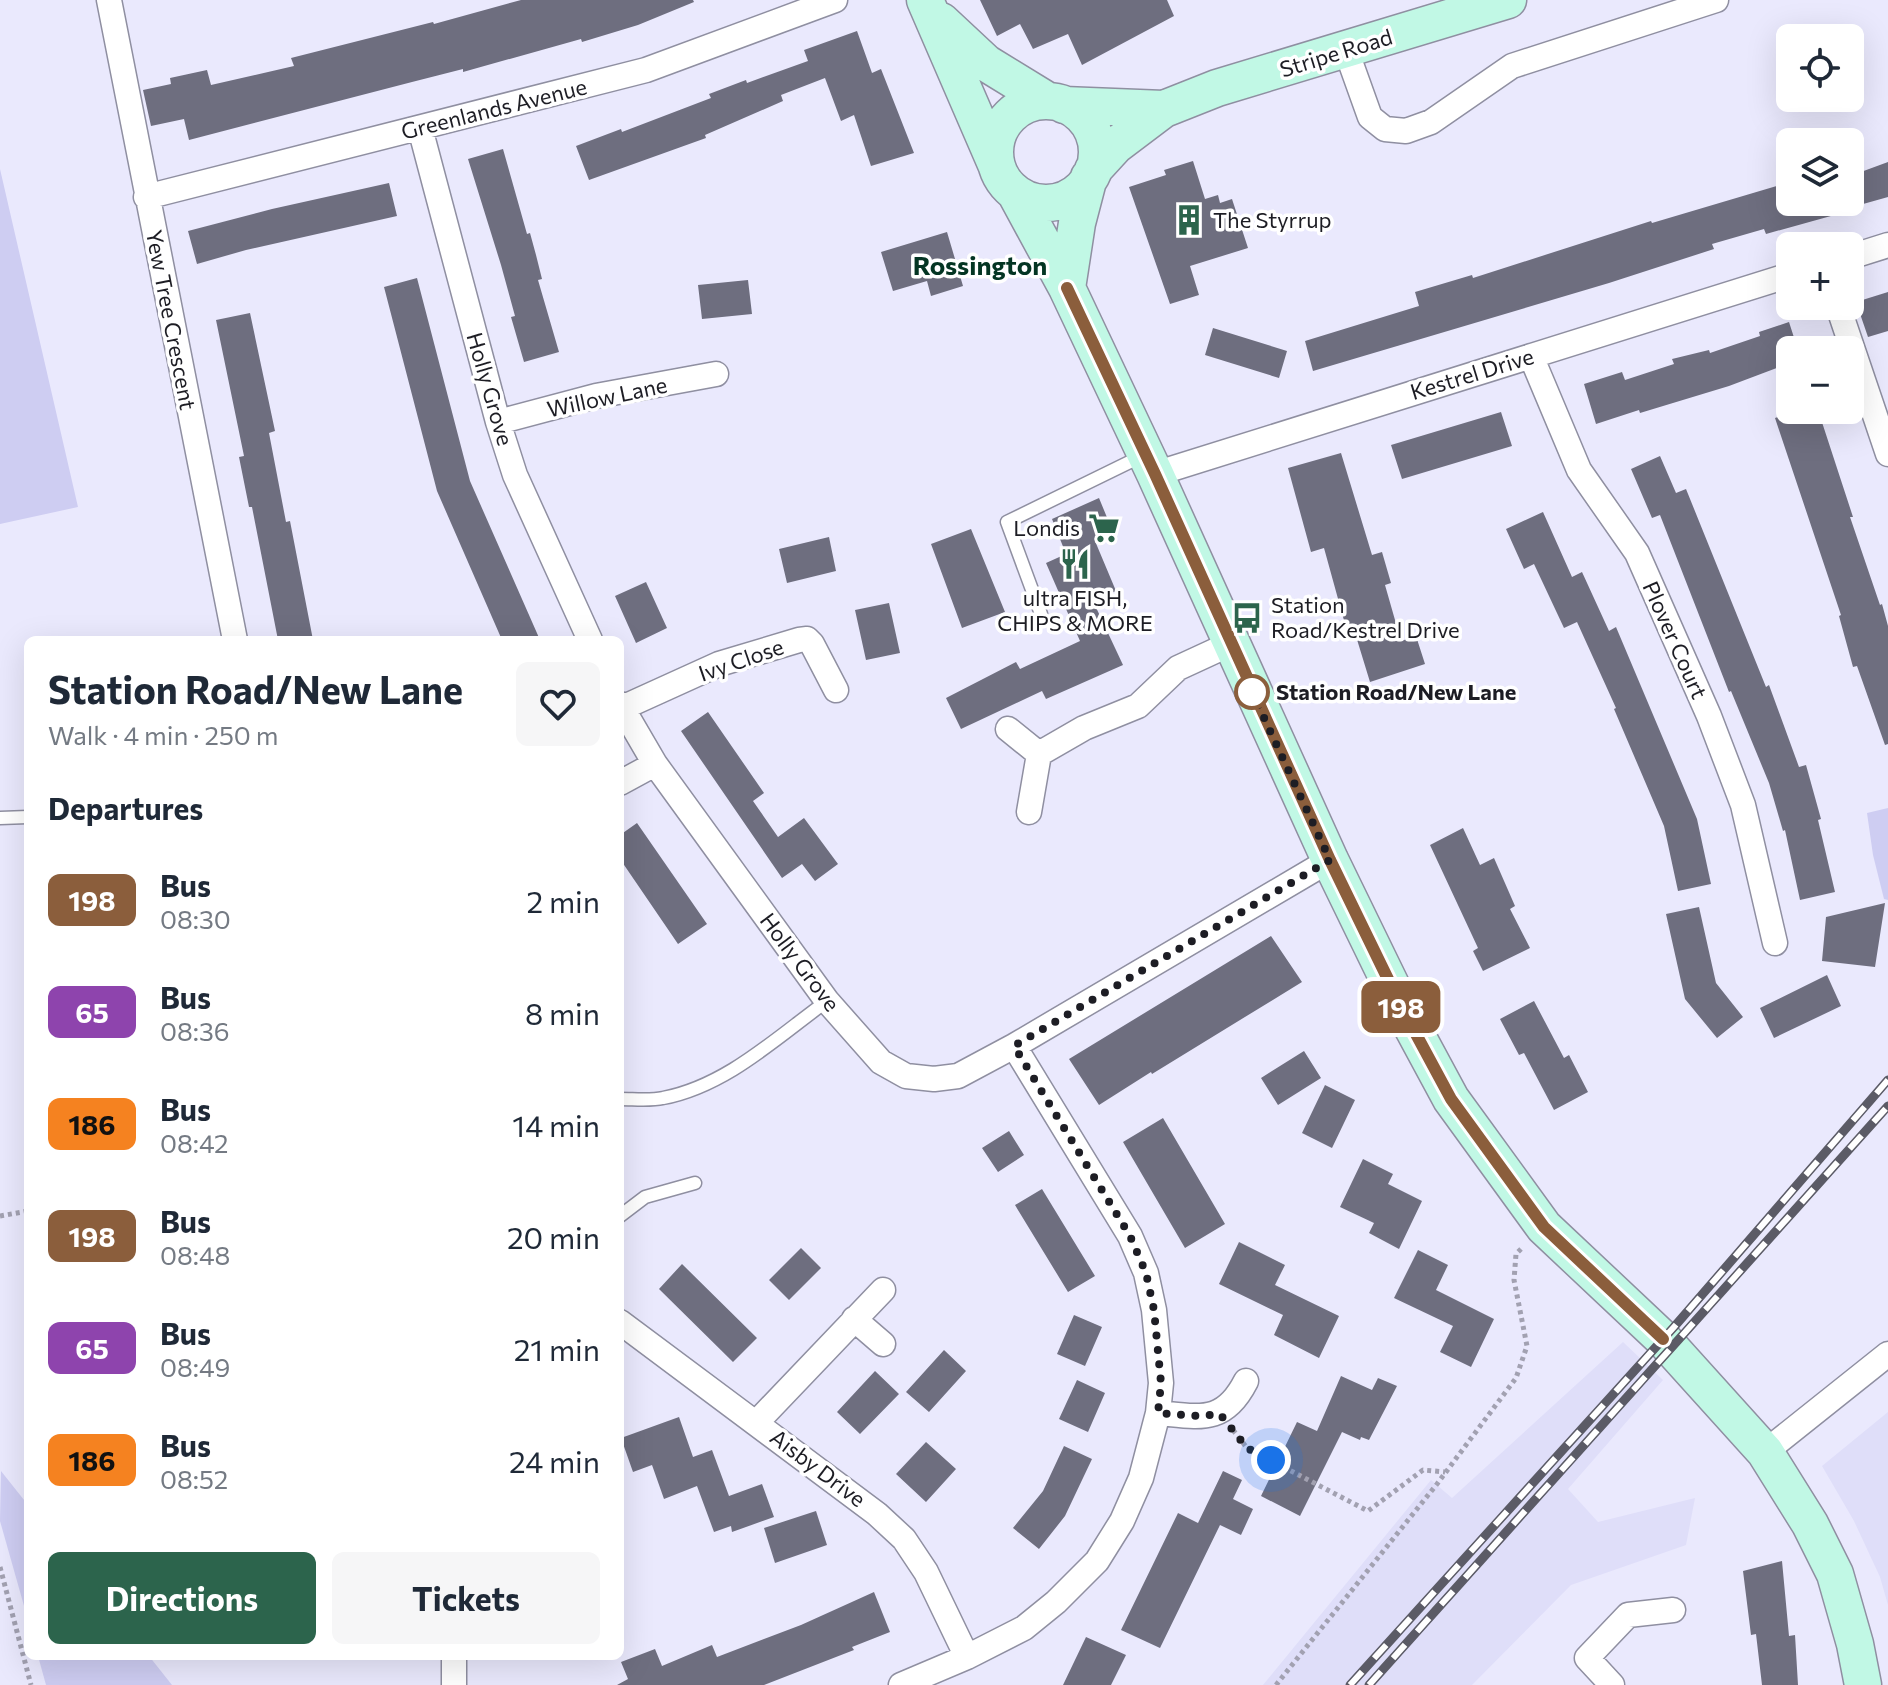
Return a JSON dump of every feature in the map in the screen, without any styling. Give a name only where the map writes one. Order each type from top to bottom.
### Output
[{"type":"street","name":"Yew Tree Crescent","points":[[109,0],[234,636]]},
{"type":"street","name":"Greenlands Avenue","points":[[146,197],[646,70],[835,0]]},
{"type":"street","points":[[1346,50],[1370,117],[1385,129],[1406,131],[1431,122],[1512,66],[1716,0]]},
{"type":"street","name":"Stripe Road","points":[[1091,174],[1115,146],[1164,109],[1217,88],[1496,2]]},
{"type":"street","points":[[928,6],[986,63],[1079,114],[1090,127],[1096,144],[1077,223],[1067,288]]},
{"type":"street","points":[[928,6],[1008,182],[1067,288],[1150,464],[1330,860],[1403,1010],[1451,1099],[1544,1227],[1663,1339],[1765,1452],[1810,1524],[1835,1574],[1863,1685]]},
{"type":"street","points":[[1056,103],[1032,103],[1017,110],[1005,121],[996,144],[1008,182],[1042,203],[1054,202],[1080,189],[1091,174]]},
{"type":"street","name":"Stripe Road","points":[[1056,103],[1164,109]]},
{"type":"street","name":"Holly Grove","points":[[420,128],[498,422],[515,475],[588,636]]},
{"type":"street","points":[[1864,253],[1888,245]]},
{"type":"street","name":"Kestrel Drive","points":[[1150,464],[1531,356],[1776,279]]},
{"type":"street","points":[[1843,320],[1888,454]]},
{"type":"street","name":"Plover Court","points":[[1531,356],[1579,470],[1637,553],[1709,716],[1743,805],[1775,943]]},
{"type":"street","name":"Willow Lane","points":[[498,422],[596,396],[716,374]]},
{"type":"street","name":"Ivy Close","points":[[624,705],[719,664],[807,639],[836,690]]},
{"type":"street","points":[[1039,754],[1084,728],[1138,706],[1178,668],[1230,644]]},
{"type":"street","name":"Holly Grove","points":[[624,711],[655,764],[827,1001],[881,1062],[906,1076],[934,1079],[958,1076],[1330,860]]},
{"type":"street","points":[[1008,729],[1039,754]]},
{"type":"street","points":[[1029,812],[1039,754]]},
{"type":"street","points":[[624,781],[655,764]]},
{"type":"street","points":[[901,1685],[1024,1628],[1056,1602],[1097,1561],[1122,1521],[1141,1478],[1158,1413],[1161,1383],[1154,1310],[1146,1273],[1130,1236],[1014,1046]]},
{"type":"street","points":[[757,1422],[883,1290]]},
{"type":"street","points":[[854,1319],[883,1344]]},
{"type":"street","name":"Aisby Drive","points":[[624,1325],[757,1422],[877,1514],[904,1539],[926,1572],[967,1657]]},
{"type":"street","points":[[1765,1452],[1888,1354]]},
{"type":"street","points":[[1158,1413],[1220,1414],[1237,1399],[1246,1381]]},
{"type":"street","points":[[1612,1685],[1587,1658],[1628,1615],[1673,1610]]},
{"type":"street","points":[[454,1660],[454,1685]]},
{"type":"lane","points":[[1041,614],[1007,522],[1150,464]]},
{"type":"lane","points":[[0,818],[24,815]]},
{"type":"lane","points":[[624,1099],[659,1099],[712,1081],[738,1067],[827,1001]]},
{"type":"lane","points":[[624,1213],[645,1197],[695,1183]]},
{"type":"path","points":[[0,1216],[24,1212]]},
{"type":"path","points":[[1276,1685],[1446,1472],[1516,1378],[1527,1346],[1514,1280],[1516,1254],[1544,1227]]},
{"type":"path","points":[[1220,1414],[1247,1448],[1368,1511],[1423,1470],[1446,1472]]},
{"type":"path","points":[[0,1567],[24,1658]]},
{"type":"path","points":[[24,1660],[31,1685]]},
{"type":"shaded area","points":[[0,169],[78,507],[0,524]]},
{"type":"shaded area","points":[[1888,808],[1888,900],[1884,899],[1873,855],[1867,813]]},
{"type":"shaded area","points":[[1623,1342],[1663,1380],[1568,1489],[1598,1522],[1695,1498],[1686,1545],[1571,1585],[1472,1685],[1263,1685],[1431,1480],[1452,1498]]},
{"type":"shaded area","points":[[1888,1412],[1888,1605],[1880,1577],[1854,1521],[1822,1466]]},
{"type":"shaded area","points":[[1,1471],[24,1500],[24,1606],[0,1521]]},
{"type":"shaded area","points":[[39,1660],[152,1660],[172,1685],[46,1685]]},
{"type":"building","points":[[521,0],[694,2],[638,25],[582,42],[581,39],[463,72],[463,69],[189,140],[184,119],[151,126],[143,90],[171,84],[170,78],[207,70],[211,85],[294,66],[291,58]]},
{"type":"building","points":[[980,0],[1167,0],[1174,16],[1082,65],[1068,34],[1033,49],[1020,24],[997,36]]},
{"type":"building","points":[[857,31],[872,73],[881,69],[914,153],[871,166],[854,115],[841,121],[825,78],[781,95],[783,101],[705,135],[706,138],[589,180],[576,146],[711,98],[709,94],[746,80],[747,83],[808,61],[804,50]]},
{"type":"building","points":[[503,149],[527,234],[530,233],[542,279],[538,280],[559,352],[524,362],[501,265],[468,159]]},
{"type":"building","name":"The Styrrup","points":[[1193,161],[1205,199],[1218,195],[1220,203],[1232,199],[1248,248],[1190,266],[1199,295],[1170,304],[1129,187],[1166,175],[1164,170]]},
{"type":"building","points":[[1888,162],[1888,197],[1864,204],[1864,171]]},
{"type":"building","points":[[389,183],[397,216],[197,264],[188,231]]},
{"type":"building","points":[[1776,186],[1776,216],[1831,216],[1766,234],[1764,229],[1712,244],[1714,249],[1609,283],[1313,371],[1305,341],[1419,306],[1415,292],[1472,275],[1473,278]]},
{"type":"building","points":[[947,232],[963,286],[931,296],[927,281],[893,291],[881,252]]},
{"type":"building","points":[[417,278],[470,481],[538,636],[500,636],[437,491],[384,287]]},
{"type":"building","points":[[748,280],[752,314],[702,319],[698,285]]},
{"type":"building","points":[[1888,292],[1888,331],[1868,337],[1862,320],[1864,300]]},
{"type":"building","points":[[250,313],[275,431],[269,433],[286,522],[290,521],[312,636],[277,636],[239,457],[244,456],[216,320]]},
{"type":"building","points":[[1789,322],[1794,336],[1776,336],[1776,368],[1729,386],[1596,424],[1584,384],[1622,372],[1625,380],[1674,364],[1672,359],[1709,350],[1710,353],[1760,336],[1759,332]]},
{"type":"building","points":[[1213,328],[1287,351],[1279,378],[1205,355]]},
{"type":"building","points":[[1501,412],[1512,446],[1402,479],[1391,445]]},
{"type":"building","points":[[1777,424],[1823,424],[1853,517],[1850,517],[1888,626],[1888,744],[1885,745],[1857,666],[1853,667],[1841,615]]},
{"type":"building","points":[[1341,453],[1372,555],[1382,552],[1391,583],[1385,585],[1401,641],[1416,636],[1425,664],[1370,682],[1355,633],[1348,635],[1324,548],[1311,552],[1288,468]]},
{"type":"building","points":[[1660,456],[1676,493],[1686,489],[1766,687],[1769,685],[1799,767],[1806,765],[1821,819],[1818,820],[1835,892],[1800,900],[1785,830],[1769,783],[1729,692],[1660,515],[1652,518],[1631,469]]},
{"type":"building","points":[[1099,498],[1113,532],[1095,541],[1116,591],[1093,601],[1123,665],[1046,699],[1042,691],[961,729],[946,698],[1016,662],[1020,669],[1080,641],[1046,563],[1066,554],[1052,519]]},
{"type":"building","points":[[1543,512],[1572,577],[1582,572],[1609,631],[1616,627],[1697,819],[1711,884],[1678,891],[1664,826],[1577,622],[1564,628],[1534,564],[1524,569],[1506,529]]},
{"type":"building","points":[[971,529],[1005,612],[962,628],[931,544]]},
{"type":"building","points":[[829,537],[836,571],[787,583],[779,549]]},
{"type":"building","points":[[646,582],[667,628],[636,643],[615,596]]},
{"type":"building","points":[[889,603],[900,653],[866,660],[855,610]]},
{"type":"building","points":[[708,712],[764,793],[753,801],[778,837],[804,818],[838,864],[815,881],[802,864],[782,878],[681,731]]},
{"type":"building","points":[[637,823],[707,924],[678,944],[624,865],[624,832]]},
{"type":"building","points":[[1463,828],[1480,865],[1494,858],[1515,906],[1510,909],[1530,948],[1483,971],[1473,951],[1478,948],[1430,845]]},
{"type":"building","points":[[1885,903],[1875,967],[1822,961],[1826,917]]},
{"type":"building","points":[[1699,907],[1716,983],[1743,1017],[1717,1038],[1685,999],[1666,914]]},
{"type":"building","points":[[1271,936],[1302,982],[1099,1105],[1069,1059]]},
{"type":"building","points":[[1827,975],[1841,1006],[1774,1038],[1760,1008]]},
{"type":"building","points":[[1534,1001],[1564,1058],[1569,1055],[1588,1092],[1554,1110],[1524,1053],[1519,1055],[1500,1019]]},
{"type":"building","points":[[1304,1051],[1321,1078],[1278,1105],[1261,1078]]},
{"type":"building","points":[[1325,1085],[1355,1100],[1332,1148],[1302,1133]]},
{"type":"building","points":[[1163,1118],[1225,1224],[1185,1248],[1123,1142]]},
{"type":"building","points":[[1009,1131],[1024,1155],[998,1172],[982,1148]]},
{"type":"building","points":[[1363,1159],[1393,1174],[1388,1184],[1422,1201],[1399,1249],[1369,1233],[1374,1223],[1340,1207]]},
{"type":"building","points":[[1042,1189],[1095,1276],[1068,1292],[1015,1205]]},
{"type":"building","points":[[1239,1242],[1285,1265],[1275,1285],[1339,1316],[1319,1358],[1274,1335],[1283,1315],[1219,1284]]},
{"type":"building","points":[[801,1248],[821,1268],[789,1300],[769,1280]]},
{"type":"building","points":[[1418,1250],[1448,1265],[1436,1290],[1494,1319],[1471,1367],[1440,1352],[1453,1326],[1394,1298]]},
{"type":"building","points":[[682,1264],[757,1338],[733,1362],[659,1289]]},
{"type":"building","points":[[1074,1315],[1102,1327],[1085,1366],[1057,1354]]},
{"type":"building","points":[[944,1350],[966,1371],[929,1412],[906,1392]]},
{"type":"building","points":[[875,1371],[899,1394],[860,1434],[837,1412]]},
{"type":"building","points":[[1341,1376],[1372,1390],[1378,1378],[1397,1386],[1369,1440],[1361,1437],[1360,1440],[1342,1432],[1300,1516],[1261,1496],[1297,1422],[1317,1431]]},
{"type":"building","points":[[1077,1380],[1105,1393],[1088,1432],[1059,1419]]},
{"type":"building","points":[[679,1417],[693,1457],[712,1450],[729,1496],[762,1484],[774,1517],[732,1532],[731,1526],[714,1532],[697,1486],[664,1499],[652,1465],[633,1472],[624,1437]]},
{"type":"building","points":[[926,1442],[956,1469],[926,1502],[896,1474]]},
{"type":"building","points":[[1064,1446],[1092,1459],[1065,1516],[1039,1549],[1013,1528],[1043,1491]]},
{"type":"building","points":[[1223,1471],[1242,1480],[1233,1499],[1253,1509],[1241,1535],[1220,1525],[1160,1648],[1121,1630],[1178,1513],[1198,1523]]},
{"type":"building","points":[[816,1511],[827,1545],[775,1563],[764,1528]]},
{"type":"building","points":[[1782,1561],[1789,1636],[1795,1635],[1798,1685],[1762,1685],[1756,1634],[1751,1635],[1743,1571]]},
{"type":"building","points":[[874,1592],[890,1632],[852,1647],[854,1650],[764,1685],[617,1685],[628,1679],[621,1662],[655,1649],[662,1666],[712,1645],[717,1657],[801,1625]]},
{"type":"building","points":[[1086,1637],[1126,1655],[1111,1685],[1063,1685]]},
{"type":"railway","points":[[1350,1685],[1674,1327],[1888,1080]]},
{"type":"railway","points":[[1369,1685],[1888,1106]]},
{"type":"bus line","name":"198","points":[[1067,288],[1330,860],[1403,1010],[1451,1099],[1544,1227],[1663,1339]]},
{"type":"place","name":"The Styrrup","points":[[1189,220]]},
{"type":"place","name":"Londis","points":[[1104,528]]},
{"type":"place","name":"ultra FISH, CHIPS & MORE","points":[[1075,564]]},
{"type":"place","name":"Station Road/Kestrel Drive","points":[[1247,618]]},
{"type":"place","name":"Station Road/New Lane","points":[[1252,692]]},
{"type":"district","name":"Rossington","points":[[980,266]]},
{"type":"route","points":[[1252,692],[1330,860],[1014,1046],[1130,1236],[1146,1273],[1154,1310],[1161,1383],[1158,1413],[1220,1414],[1247,1448],[1271,1460]]}]
